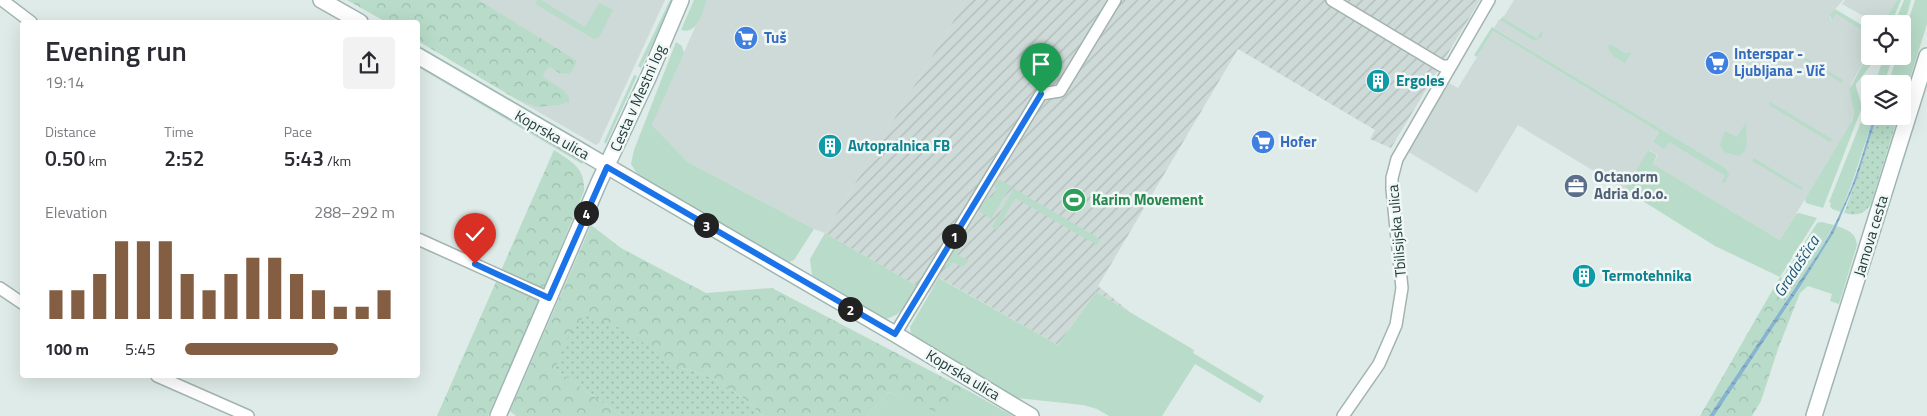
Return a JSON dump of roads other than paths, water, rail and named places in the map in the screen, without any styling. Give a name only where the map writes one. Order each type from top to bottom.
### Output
[{"type":"street","points":[[2,0],[28,20]]},
{"type":"street","points":[[321,0],[356,20]]},
{"type":"street","name":"Cesta v Mestni log","points":[[498,416],[638,100],[680,0]]},
{"type":"street","points":[[895,334],[1041,94],[1060,91],[1114,0]]},
{"type":"street","points":[[1332,0],[1442,66],[1449,66]]},
{"type":"street","name":"Tbilisijska ulica","points":[[1343,416],[1373,374],[1390,342],[1396,325],[1402,288],[1393,216],[1393,170],[1403,145],[1487,1]]},
{"type":"street","name":"Jamova cesta","points":[[1814,416],[1927,56]]},
{"type":"street","name":"Koprska ulica","points":[[420,57],[895,334],[1031,416]]},
{"type":"street","points":[[420,241],[549,298]]},
{"type":"street","points":[[0,288],[20,302]]},
{"type":"street","points":[[162,378],[248,416]]},
{"type":"water","name":"Gradaščica","points":[[1871,125],[1874,125],[1856,181],[1834,232],[1798,290],[1714,416],[1709,416],[1831,232],[1851,188]]},
{"type":"place","name":"Tuš","points":[[746,38]]},
{"type":"place","name":"Interspar - Ljubljana - Vič","points":[[1717,63]]},
{"type":"place","name":"Ergoles","points":[[1378,81]]},
{"type":"place","name":"Hofer","points":[[1263,142]]},
{"type":"place","name":"Avtopralnica FB","points":[[830,146]]},
{"type":"place","name":"Octanorm Adria d.o.o.","points":[[1576,186]]},
{"type":"place","name":"Karim Movement","points":[[1074,200]]},
{"type":"place","name":"Termotehnika","points":[[1584,276]]}]
